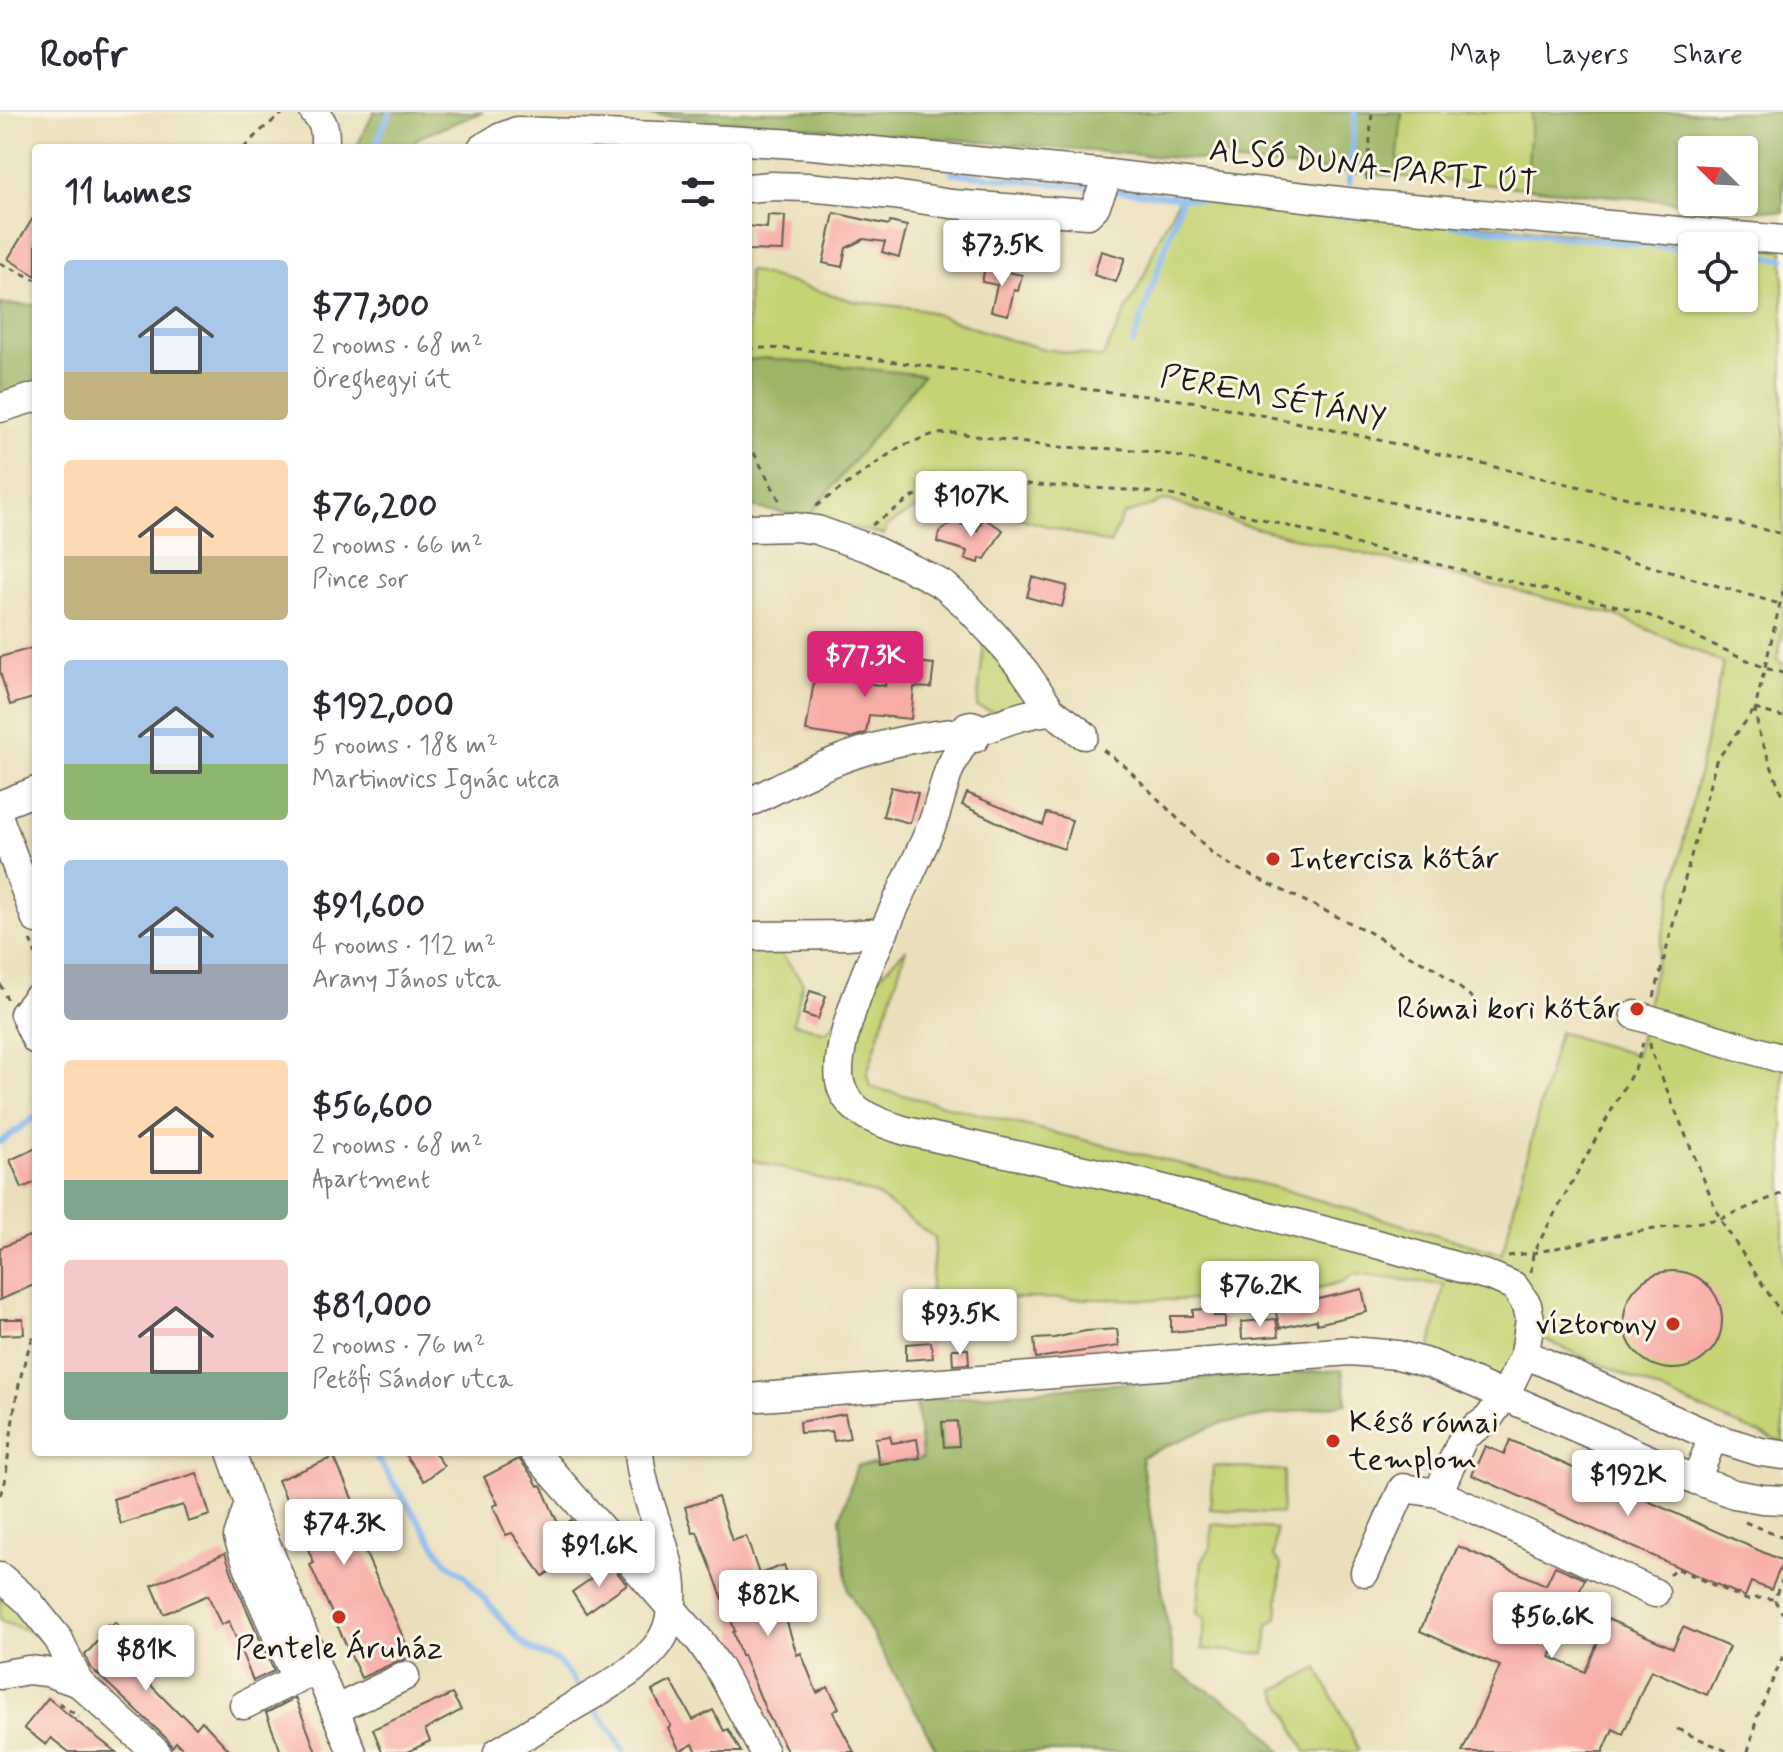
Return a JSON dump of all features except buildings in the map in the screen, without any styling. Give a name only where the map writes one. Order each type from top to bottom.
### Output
[{"type":"street","points":[[314,112],[322,120],[325,144]]},
{"type":"street","name":"ALSÓ DUNA-PARTI ÚT","points":[[489,144],[517,131],[813,145],[1104,185],[1783,240]]},
{"type":"street","points":[[752,188],[807,187],[951,204],[1088,214],[1095,207],[1104,185]]},
{"type":"street","points":[[0,408],[32,398]]},
{"type":"street","points":[[752,528],[817,530],[905,565],[945,586],[994,635],[1052,711],[1084,735]]},
{"type":"street","points":[[752,801],[855,754],[932,734],[969,734],[1010,718],[1052,711]]},
{"type":"street","points":[[969,734],[949,770],[933,822],[857,997],[842,1042],[838,1067],[841,1089],[851,1105],[873,1120],[906,1131],[1129,1180],[1369,1242],[1493,1277],[1514,1286],[1527,1305],[1530,1319],[1525,1354],[1505,1395],[1488,1419],[1464,1436],[1438,1493]]},
{"type":"street","points":[[0,805],[32,793]]},
{"type":"street","points":[[0,821],[32,908]]},
{"type":"street","points":[[752,936],[884,932]]},
{"type":"street","points":[[32,1004],[24,1014],[32,1031]]},
{"type":"street","points":[[1642,1017],[1783,1059]]},
{"type":"street","points":[[752,1398],[1350,1351],[1398,1355],[1431,1364],[1505,1395],[1666,1469],[1734,1494],[1783,1500]]},
{"type":"street","points":[[1525,1354],[1713,1437],[1761,1452],[1783,1455]]},
{"type":"street","points":[[1696,1480],[1713,1437]]},
{"type":"street","points":[[232,1456],[307,1674],[335,1710],[352,1752]]},
{"type":"street","points":[[538,1456],[700,1641],[719,1668],[764,1752]]},
{"type":"street","points":[[498,1752],[531,1744],[585,1700],[640,1663],[660,1641],[672,1607],[671,1580],[666,1552],[640,1470],[639,1456]]},
{"type":"street","points":[[1365,1572],[1403,1488],[1438,1493],[1655,1593]]},
{"type":"street","points":[[0,1577],[28,1601],[59,1640],[79,1683]]},
{"type":"street","points":[[0,1675],[28,1670],[47,1672],[79,1683],[156,1752]]},
{"type":"street","points":[[244,1705],[307,1674]]},
{"type":"street","points":[[335,1710],[405,1676]]},
{"type":"path","points":[[248,144],[287,112]]},
{"type":"path","points":[[1365,204],[1372,112]]},
{"type":"path","points":[[0,263],[32,278]]},
{"type":"path","name":"PEREM SÉTÁNY","points":[[752,349],[800,349],[1198,402],[1357,435],[1783,534]]},
{"type":"path","points":[[752,449],[795,527],[809,510],[901,446],[934,434],[957,433],[1054,447],[1161,453],[1203,461],[1578,545],[1782,605]]},
{"type":"path","points":[[847,540],[950,478],[969,476],[1052,487],[1147,491],[1389,553],[1626,608],[1783,673]]},
{"type":"path","points":[[1783,591],[1755,709],[1759,733],[1783,798]]},
{"type":"path","points":[[1755,709],[1783,717]]},
{"type":"path","points":[[1084,735],[1126,767],[1214,855],[1355,924],[1435,968],[1475,1000]]},
{"type":"path","points":[[1642,1017],[1651,1051],[1720,1219],[1783,1316]]},
{"type":"path","points":[[1506,1256],[1720,1219],[1783,1193]]},
{"type":"path","points":[[0,1495],[5,1482],[17,1386],[32,1340]]},
{"type":"path","points":[[1655,1593],[1675,1568],[1747,1600],[1774,1599]]},
{"type":"path","points":[[1774,1599],[1783,1578]]},
{"type":"path","points":[[1774,1599],[1783,1614]]},
{"type":"path","points":[[1748,1752],[1757,1717],[1783,1656]]},
{"type":"path","points":[[57,1701],[87,1723]]},
{"type":"path","points":[[1677,1729],[1729,1752]]},
{"type":"green space","points":[[374,112],[483,112],[417,138],[414,144],[358,144]]},
{"type":"green space","points":[[619,112],[1402,112],[1396,176]]},
{"type":"green space","points":[[1402,112],[1532,112],[1526,188],[1396,176]]},
{"type":"green space","points":[[1532,112],[1783,112],[1783,212],[1758,210],[1758,136],[1678,136],[1678,202],[1526,188]]},
{"type":"green space","points":[[1182,192],[1678,245],[1678,312],[1758,312],[1758,247],[1783,250],[1783,630],[1777,661],[1783,663],[1783,1443],[1528,1332],[1501,1387],[1429,1355],[1444,1285],[1354,1274],[1342,1282],[1268,1301],[1014,1298],[991,1307],[959,1305],[930,1295],[935,1238],[875,1194],[752,1160],[752,942],[773,942],[803,983],[793,1023],[826,1032],[906,949],[867,1074],[870,1087],[1278,1188],[1502,1254],[1559,1032],[1636,1055],[1723,663],[1615,615],[1243,525],[1167,500],[1123,515],[1110,544],[938,495],[887,526],[884,535],[808,517],[922,375],[767,358],[752,360],[752,271],[853,301],[921,309],[1003,338],[1045,349],[1102,358]]},
{"type":"green space","points":[[0,304],[32,305],[32,389],[0,397]]},
{"type":"green space","points":[[767,358],[923,375],[808,517],[752,508],[752,360]]},
{"type":"green space","points":[[985,631],[1031,690],[1028,702],[998,713],[977,707]]},
{"type":"green space","points":[[1342,1370],[1347,1403],[1218,1424],[1141,1457],[1175,1670],[1253,1718],[1281,1752],[938,1752],[848,1590],[840,1519],[857,1465],[922,1459],[916,1401],[1098,1385]]},
{"type":"green space","points":[[1213,1466],[1285,1471],[1281,1514],[1210,1509]]},
{"type":"green space","points":[[1212,1524],[1276,1529],[1274,1556],[1281,1565],[1277,1618],[1268,1625],[1265,1654],[1202,1649],[1205,1619],[1197,1613],[1202,1561],[1210,1548]]},
{"type":"green space","points":[[0,1587],[50,1644],[28,1631],[0,1621]]},
{"type":"green space","points":[[1318,1668],[1359,1750],[1355,1752],[1306,1752],[1275,1690]]},
{"type":"waterway","points":[[376,144],[390,112]]},
{"type":"waterway","points":[[1349,182],[1355,112]]},
{"type":"waterway","points":[[952,173],[1096,188]]},
{"type":"waterway","points":[[1111,190],[1358,217]]},
{"type":"waterway","points":[[1133,344],[1182,198]]},
{"type":"waterway","points":[[1449,225],[1678,249]]},
{"type":"waterway","points":[[1758,256],[1783,259]]},
{"type":"waterway","points":[[0,1142],[32,1119]]},
{"type":"waterway","points":[[376,1456],[446,1562],[464,1575],[519,1640],[532,1650],[558,1661],[583,1693]]},
{"type":"waterway","points":[[592,1706],[624,1752]]},
{"type":"place","name":"Intercisa kőtár","points":[[1273,859]]},
{"type":"place","name":"Római kori kőtár","points":[[1637,1009]]},
{"type":"place","name":"víztorony","points":[[1673,1324]]},
{"type":"place","name":"Késő római templom","points":[[1333,1441]]},
{"type":"place","name":"Pentele Áruház","points":[[339,1617]]}]
